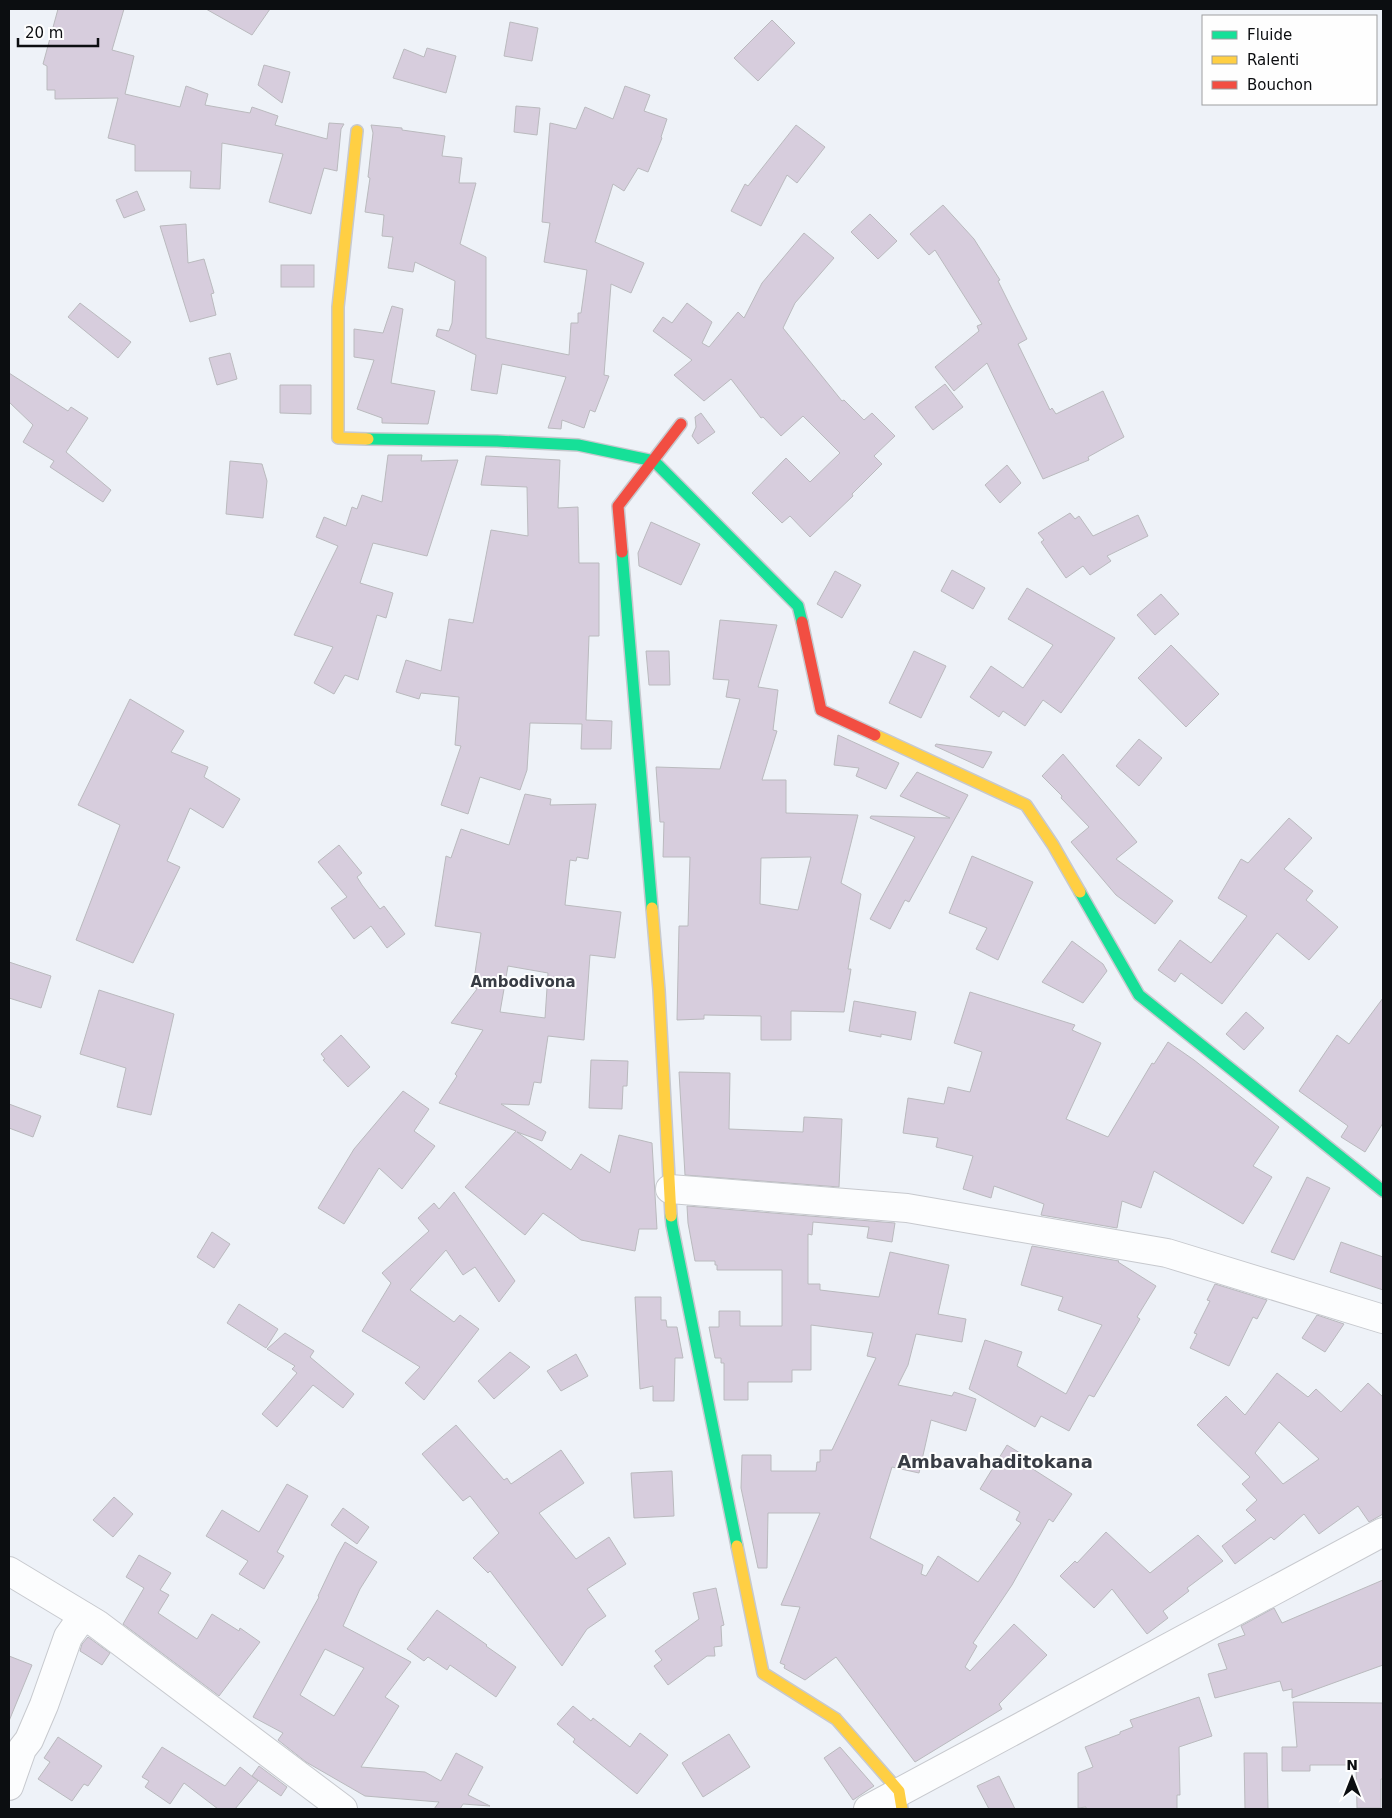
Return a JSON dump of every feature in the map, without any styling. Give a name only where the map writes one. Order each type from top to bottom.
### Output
[{"type":"street","points":[[356,131],[338,307],[338,438],[497,441],[578,445],[654,461],[798,606],[821,710],[1026,805],[1053,845],[1140,995],[1383,1191]]},
{"type":"street","points":[[681,424],[618,506],[657,971],[672,1225],[763,1674],[836,1719],[901,1800]]},
{"type":"street","points":[[670,1189],[907,1208],[1167,1253],[1383,1319]]},
{"type":"street","points":[[868,1809],[901,1800],[1383,1532]]},
{"type":"street","points":[[9,1571],[97,1624],[343,1809]]},
{"type":"street","points":[[9,1786],[22,1749],[29,1740],[44,1705],[68,1637],[83,1616]]},
{"type":"building","points":[[58,9],[124,9],[112,50],[134,56],[125,94],[180,107],[186,86],[208,94],[205,105],[250,113],[252,107],[278,116],[275,125],[327,139],[329,123],[344,124],[341,129],[337,171],[324,168],[311,214],[269,202],[283,154],[222,143],[220,189],[190,188],[191,171],[135,171],[135,145],[108,138],[118,98],[55,99],[55,90],[47,90],[47,66],[43,64]]},
{"type":"building","points":[[206,9],[270,9],[252,35]]},
{"type":"building","points":[[772,20],[795,43],[758,81],[734,58]]},
{"type":"building","points":[[510,22],[538,28],[532,61],[504,56]]},
{"type":"building","points":[[427,48],[456,56],[446,93],[393,78],[404,49],[424,57]]},
{"type":"building","points":[[264,65],[290,72],[282,103],[258,85]]},
{"type":"building","points":[[625,86],[650,95],[644,111],[667,119],[662,138],[648,172],[638,168],[624,191],[613,184],[595,242],[644,263],[631,293],[611,284],[604,375],[609,376],[595,412],[590,410],[584,428],[562,420],[561,429],[548,428],[566,377],[502,364],[497,394],[471,390],[476,355],[436,336],[438,329],[449,331],[452,323],[455,281],[415,262],[413,272],[388,268],[393,237],[382,236],[384,215],[365,212],[370,178],[368,177],[373,133],[371,125],[402,128],[402,130],[445,136],[442,156],[462,158],[459,183],[476,183],[460,244],[486,257],[486,338],[569,355],[571,323],[578,323],[578,313],[581,313],[587,270],[544,262],[550,223],[542,222],[550,123],[576,129],[585,107],[613,119]]},
{"type":"building","points":[[516,106],[540,108],[537,135],[514,132]]},
{"type":"building","points":[[796,125],[825,147],[797,183],[787,175],[761,226],[731,211],[745,184],[748,186]]},
{"type":"building","points":[[137,191],[145,210],[124,218],[116,200]]},
{"type":"building","points":[[943,205],[974,239],[1000,280],[998,281],[1027,339],[1018,344],[1050,410],[1052,408],[1056,414],[1103,391],[1124,437],[1088,457],[1089,460],[1043,479],[987,363],[954,391],[935,367],[979,331],[977,326],[982,324],[935,250],[929,255],[910,234]]},
{"type":"building","points":[[870,214],[897,241],[878,259],[851,232]]},
{"type":"building","points":[[186,224],[188,263],[204,259],[214,293],[211,294],[216,315],[190,322],[160,226]]},
{"type":"building","points":[[804,233],[834,258],[795,303],[783,328],[842,401],[844,400],[864,420],[872,413],[895,436],[874,456],[882,464],[852,494],[853,496],[810,537],[790,516],[782,523],[752,493],[786,458],[810,482],[840,453],[803,416],[781,436],[763,417],[761,418],[731,379],[704,401],[674,375],[692,360],[653,331],[663,317],[672,323],[687,303],[712,322],[702,343],[709,347],[738,312],[744,318],[762,283]]},
{"type":"building","points":[[281,265],[314,265],[314,287],[281,287]]},
{"type":"building","points":[[80,303],[131,342],[118,358],[68,317]]},
{"type":"building","points":[[392,306],[403,309],[391,383],[435,391],[428,424],[382,423],[382,418],[357,409],[374,360],[354,357],[354,329],[383,333]]},
{"type":"building","points":[[230,353],[237,379],[217,385],[209,358]]},
{"type":"building","points":[[9,373],[68,411],[71,407],[88,418],[66,452],[111,490],[103,502],[50,467],[54,461],[23,442],[33,425],[9,402]]},
{"type":"building","points":[[945,384],[963,407],[933,430],[915,407]]},
{"type":"building","points":[[280,385],[311,385],[311,414],[280,413]]},
{"type":"building","points":[[701,413],[715,432],[698,444],[692,436],[696,427],[695,417]]},
{"type":"building","points":[[388,455],[422,455],[421,461],[458,460],[427,556],[373,543],[360,583],[393,593],[386,618],[377,615],[358,680],[345,675],[334,694],[314,683],[333,647],[294,635],[338,546],[316,537],[324,517],[346,526],[352,507],[357,509],[362,495],[382,502]]},
{"type":"building","points":[[486,456],[560,460],[558,508],[578,507],[579,563],[599,563],[599,636],[589,636],[586,720],[612,721],[611,749],[581,749],[582,724],[530,723],[527,770],[520,790],[480,777],[468,814],[441,805],[461,746],[455,745],[459,697],[421,693],[419,699],[396,692],[406,660],[441,671],[449,619],[473,623],[491,530],[528,536],[527,487],[481,485]]},
{"type":"building","points":[[230,461],[262,464],[267,481],[263,518],[226,514]]},
{"type":"building","points":[[1007,465],[1021,483],[1000,503],[985,485]]},
{"type":"building","points":[[1070,513],[1075,519],[1079,516],[1093,536],[1138,515],[1148,536],[1107,556],[1111,561],[1090,575],[1083,566],[1066,578],[1041,542],[1044,540],[1038,533]]},
{"type":"building","points":[[651,522],[700,544],[681,585],[639,566],[638,553]]},
{"type":"building","points":[[952,570],[985,588],[973,609],[941,591]]},
{"type":"building","points":[[835,571],[861,585],[842,618],[817,604]]},
{"type":"building","points":[[1027,588],[1115,638],[1061,713],[1043,700],[1025,726],[1003,711],[999,717],[970,697],[991,666],[1023,688],[1053,645],[1008,619]]},
{"type":"building","points":[[1161,594],[1179,614],[1155,635],[1137,615]]},
{"type":"building","points":[[720,620],[777,625],[758,687],[778,690],[773,730],[777,731],[762,780],[786,780],[786,813],[858,815],[841,883],[861,894],[848,969],[851,969],[844,1012],[791,1011],[791,1040],[761,1040],[761,1016],[704,1015],[704,1019],[677,1020],[679,926],[688,926],[690,857],[663,857],[664,822],[660,822],[656,767],[720,769],[740,699],[726,697],[729,680],[713,679]],"holes":[[[811,857],[798,910],[760,904],[761,858]]]},
{"type":"building","points":[[1171,645],[1219,694],[1186,727],[1138,678]]},
{"type":"building","points":[[646,651],[669,651],[670,685],[649,685]]},
{"type":"building","points":[[914,651],[946,666],[921,718],[889,703]]},
{"type":"building","points":[[130,699],[184,731],[171,752],[208,767],[204,777],[240,799],[223,828],[190,808],[167,861],[180,867],[133,963],[76,940],[120,825],[78,805]]},
{"type":"building","points":[[838,735],[899,763],[886,789],[856,776],[859,768],[834,765]]},
{"type":"building","points":[[1139,739],[1162,758],[1139,786],[1116,766]]},
{"type":"building","points":[[936,744],[992,752],[983,768],[935,746]]},
{"type":"building","points":[[1063,754],[1137,842],[1116,859],[1173,901],[1155,924],[1116,895],[1071,842],[1089,827],[1042,776]]},
{"type":"building","points":[[917,772],[968,795],[909,902],[905,900],[890,929],[870,919],[915,837],[870,818],[871,816],[950,818],[900,796]]},
{"type":"building","points":[[525,794],[551,799],[550,805],[596,804],[588,859],[577,857],[576,861],[570,860],[565,905],[621,912],[615,958],[590,955],[584,1040],[548,1036],[541,1083],[534,1082],[529,1105],[501,1104],[546,1132],[542,1141],[517,1132],[571,1170],[581,1154],[610,1173],[619,1135],[652,1143],[657,1229],[639,1229],[635,1251],[581,1240],[543,1213],[525,1235],[465,1187],[516,1131],[439,1103],[483,1030],[451,1023],[477,989],[473,986],[481,933],[435,926],[446,856],[451,858],[461,829],[509,845]],"holes":[[[508,966],[548,973],[545,1018],[500,1012]]]},
{"type":"building","points":[[1289,818],[1312,838],[1284,869],[1313,891],[1306,900],[1338,927],[1309,960],[1277,933],[1222,1004],[1181,973],[1175,982],[1158,970],[1180,940],[1211,963],[1247,916],[1218,898],[1241,859],[1248,863]]},
{"type":"building","points":[[339,845],[362,873],[357,877],[362,885],[380,909],[384,906],[405,934],[387,948],[371,926],[354,939],[331,908],[347,897],[318,862]]},
{"type":"building","points":[[972,856],[1033,882],[998,960],[976,949],[987,928],[949,913]]},
{"type":"building","points":[[1072,941],[1103,964],[1107,971],[1083,1003],[1042,982]]},
{"type":"building","points":[[9,962],[51,976],[41,1008],[9,998]]},
{"type":"building","points":[[99,990],[174,1014],[151,1115],[117,1107],[126,1068],[80,1054]]},
{"type":"building","points":[[970,992],[1075,1025],[1072,1030],[1101,1043],[1066,1119],[1108,1137],[1152,1063],[1154,1064],[1168,1042],[1194,1060],[1279,1127],[1253,1166],[1272,1177],[1243,1224],[1154,1171],[1141,1208],[1122,1201],[1117,1228],[1041,1215],[1044,1204],[994,1186],[991,1198],[963,1189],[973,1156],[936,1147],[938,1138],[903,1133],[908,1098],[944,1104],[948,1087],[970,1092],[982,1052],[954,1043]]},
{"type":"building","points":[[1383,998],[1383,1123],[1365,1152],[1341,1137],[1348,1126],[1299,1091],[1337,1035],[1349,1044]]},
{"type":"building","points":[[854,1001],[916,1012],[911,1040],[881,1034],[881,1037],[849,1031]]},
{"type":"building","points":[[1246,1012],[1264,1028],[1244,1050],[1226,1034]]},
{"type":"building","points":[[341,1035],[370,1067],[348,1087],[323,1060],[325,1059],[321,1054]]},
{"type":"building","points":[[591,1060],[628,1061],[627,1086],[623,1086],[622,1109],[589,1108]]},
{"type":"building","points":[[679,1072],[730,1073],[729,1129],[803,1132],[804,1117],[842,1119],[839,1187],[685,1175]]},
{"type":"building","points":[[403,1091],[429,1109],[414,1131],[435,1146],[402,1189],[379,1168],[344,1224],[318,1208],[354,1149]]},
{"type":"building","points":[[9,1104],[41,1116],[33,1137],[9,1128]]},
{"type":"building","points":[[1307,1177],[1330,1188],[1294,1260],[1271,1252]]},
{"type":"building","points":[[454,1192],[515,1281],[499,1302],[475,1267],[463,1275],[446,1250],[410,1290],[454,1322],[460,1315],[479,1329],[424,1400],[405,1383],[420,1367],[362,1331],[391,1283],[382,1273],[429,1231],[418,1218],[434,1203],[439,1209]]},
{"type":"building","points":[[687,1206],[895,1223],[892,1242],[867,1238],[869,1227],[813,1222],[812,1235],[808,1234],[808,1284],[820,1284],[820,1290],[879,1297],[890,1252],[949,1265],[938,1314],[966,1319],[962,1342],[916,1334],[908,1365],[898,1385],[952,1396],[954,1392],[976,1399],[966,1431],[931,1420],[919,1473],[892,1467],[870,1538],[923,1565],[921,1574],[926,1576],[938,1556],[978,1582],[1021,1523],[1016,1520],[1020,1512],[980,1489],[1007,1445],[1028,1458],[1025,1464],[1072,1494],[1053,1522],[1049,1519],[1012,1585],[973,1643],[977,1646],[965,1667],[970,1671],[1014,1624],[1047,1655],[999,1704],[1002,1709],[915,1762],[836,1657],[805,1680],[784,1668],[785,1665],[780,1663],[800,1607],[781,1605],[820,1513],[768,1513],[767,1568],[758,1568],[741,1488],[742,1455],[771,1455],[771,1471],[816,1471],[817,1462],[820,1462],[820,1450],[832,1450],[876,1358],[867,1356],[873,1333],[811,1325],[811,1370],[792,1370],[792,1382],[748,1382],[748,1400],[724,1400],[724,1363],[721,1363],[721,1358],[715,1358],[709,1327],[719,1327],[719,1311],[740,1311],[740,1326],[782,1326],[782,1270],[717,1270],[715,1261],[695,1261]]},
{"type":"building","points":[[212,1232],[230,1244],[214,1268],[197,1257]]},
{"type":"building","points":[[1341,1242],[1383,1257],[1383,1290],[1330,1272]]},
{"type":"building","points":[[1032,1246],[1119,1261],[1156,1286],[1137,1317],[1140,1319],[1094,1397],[1089,1395],[1069,1431],[1041,1416],[1035,1427],[969,1389],[985,1340],[1022,1352],[1017,1366],[1066,1394],[1102,1325],[1058,1310],[1063,1297],[1021,1285]]},
{"type":"building","points":[[1215,1284],[1267,1300],[1257,1319],[1253,1317],[1229,1366],[1190,1348],[1197,1334],[1194,1333],[1210,1301],[1207,1300]]},
{"type":"building","points":[[635,1297],[661,1297],[661,1320],[666,1320],[667,1327],[677,1327],[683,1358],[675,1358],[674,1401],[653,1401],[653,1386],[640,1389]]},
{"type":"building","points":[[239,1304],[278,1329],[266,1348],[227,1323]]},
{"type":"building","points":[[1317,1315],[1344,1324],[1325,1352],[1302,1338]]},
{"type":"building","points":[[285,1333],[314,1351],[310,1357],[354,1394],[343,1408],[313,1385],[277,1427],[262,1414],[297,1373],[292,1369],[295,1366],[267,1349]]},
{"type":"building","points":[[510,1352],[530,1367],[494,1399],[478,1381]]},
{"type":"building","points":[[576,1354],[588,1376],[561,1391],[547,1371]]},
{"type":"building","points":[[1277,1373],[1308,1397],[1316,1389],[1341,1412],[1368,1383],[1383,1397],[1383,1514],[1369,1522],[1358,1506],[1319,1534],[1304,1514],[1274,1540],[1271,1537],[1235,1564],[1222,1546],[1256,1520],[1246,1510],[1257,1500],[1242,1484],[1250,1477],[1197,1425],[1226,1396],[1245,1415]],"holes":[[[1279,1422],[1319,1459],[1283,1484],[1255,1453]]]},
{"type":"building","points":[[456,1425],[504,1480],[507,1478],[511,1484],[561,1450],[584,1483],[539,1513],[576,1559],[609,1537],[626,1564],[587,1589],[606,1616],[587,1629],[562,1666],[490,1571],[488,1573],[473,1558],[499,1533],[470,1496],[463,1501],[422,1454]]},
{"type":"building","points":[[672,1471],[674,1516],[634,1518],[631,1473]]},
{"type":"building","points":[[287,1484],[308,1496],[277,1552],[284,1556],[264,1589],[239,1574],[248,1561],[206,1536],[222,1510],[259,1532]]},
{"type":"building","points":[[114,1497],[133,1514],[113,1537],[93,1520]]},
{"type":"building","points":[[343,1508],[369,1527],[357,1544],[331,1525]]},
{"type":"building","points":[[1106,1532],[1150,1573],[1198,1535],[1223,1561],[1187,1588],[1189,1591],[1163,1611],[1168,1618],[1147,1634],[1112,1589],[1094,1608],[1060,1576],[1075,1561],[1077,1563]]},
{"type":"building","points":[[345,1542],[377,1562],[360,1589],[343,1626],[411,1662],[385,1697],[399,1706],[361,1767],[425,1772],[441,1781],[456,1753],[483,1767],[468,1795],[490,1806],[463,1804],[460,1809],[434,1809],[439,1802],[365,1796],[306,1762],[278,1740],[283,1733],[253,1717],[319,1597]],"holes":[[[325,1649],[364,1668],[334,1716],[300,1695]]]},
{"type":"building","points":[[139,1555],[171,1573],[160,1590],[169,1595],[158,1613],[197,1639],[212,1614],[239,1631],[240,1628],[260,1642],[219,1696],[123,1624],[144,1588],[126,1577]]},
{"type":"building","points":[[1383,1580],[1383,1665],[1292,1698],[1292,1689],[1283,1691],[1280,1681],[1215,1698],[1208,1674],[1227,1669],[1218,1644],[1245,1635],[1241,1626],[1274,1608],[1282,1623]]},
{"type":"building","points":[[716,1588],[724,1625],[721,1626],[722,1646],[714,1647],[715,1656],[707,1656],[668,1685],[654,1666],[662,1660],[655,1651],[699,1619],[693,1593]]},
{"type":"building","points":[[437,1610],[516,1667],[496,1697],[450,1665],[447,1670],[428,1657],[424,1661],[407,1649]]},
{"type":"building","points":[[88,1637],[110,1653],[102,1665],[80,1651],[82,1644]]},
{"type":"building","points":[[9,1656],[32,1665],[9,1721]]},
{"type":"building","points":[[1199,1697],[1212,1736],[1179,1747],[1180,1795],[1177,1795],[1177,1809],[1078,1808],[1078,1773],[1093,1767],[1085,1747],[1133,1727],[1130,1720]]},
{"type":"building","points":[[1293,1702],[1383,1703],[1381,1808],[1357,1808],[1356,1765],[1310,1765],[1310,1771],[1282,1771],[1282,1747],[1297,1747]]},
{"type":"building","points":[[573,1706],[591,1721],[593,1718],[630,1747],[640,1733],[668,1755],[637,1794],[573,1742],[575,1739],[557,1724]]},
{"type":"building","points":[[729,1734],[750,1767],[703,1797],[682,1763]]},
{"type":"building","points":[[58,1737],[102,1766],[88,1786],[84,1784],[72,1801],[38,1779],[50,1762],[44,1758]]},
{"type":"building","points":[[162,1747],[225,1786],[240,1767],[258,1781],[235,1809],[218,1809],[184,1783],[170,1804],[145,1787],[149,1781],[142,1777]]},
{"type":"building","points":[[840,1747],[874,1786],[853,1800],[824,1758]]},
{"type":"building","points":[[1244,1753],[1267,1753],[1268,1809],[1245,1809]]},
{"type":"building","points":[[259,1766],[287,1787],[281,1796],[252,1776]]},
{"type":"building","points":[[999,1776],[1015,1809],[989,1809],[977,1786]]},
{"type":"traffic: fast","points":[[368,439],[497,441],[578,445],[654,461],[798,606],[802,622]]},
{"type":"traffic: fast","points":[[622,552],[652,908]]},
{"type":"traffic: fast","points":[[1080,892],[1139,995],[1383,1191]]},
{"type":"traffic: fast","points":[[671,1216],[737,1546]]},
{"type":"traffic: slow","points":[[357,131],[338,307],[338,438],[368,439]]},
{"type":"traffic: slow","points":[[875,735],[1026,805],[1053,845],[1080,892]]},
{"type":"traffic: slow","points":[[652,908],[659,990],[671,1216]]},
{"type":"traffic: slow","points":[[737,1546],[763,1673],[836,1719],[899,1791],[902,1809]]},
{"type":"traffic: jam","points":[[622,552],[618,506],[681,424]]},
{"type":"traffic: jam","points":[[802,622],[821,710],[875,735]]},
{"type":"district","name":"Ambodivona","points":[[523,982]]},
{"type":"district","name":"Ambavahaditokana","points":[[995,1461]]}]
